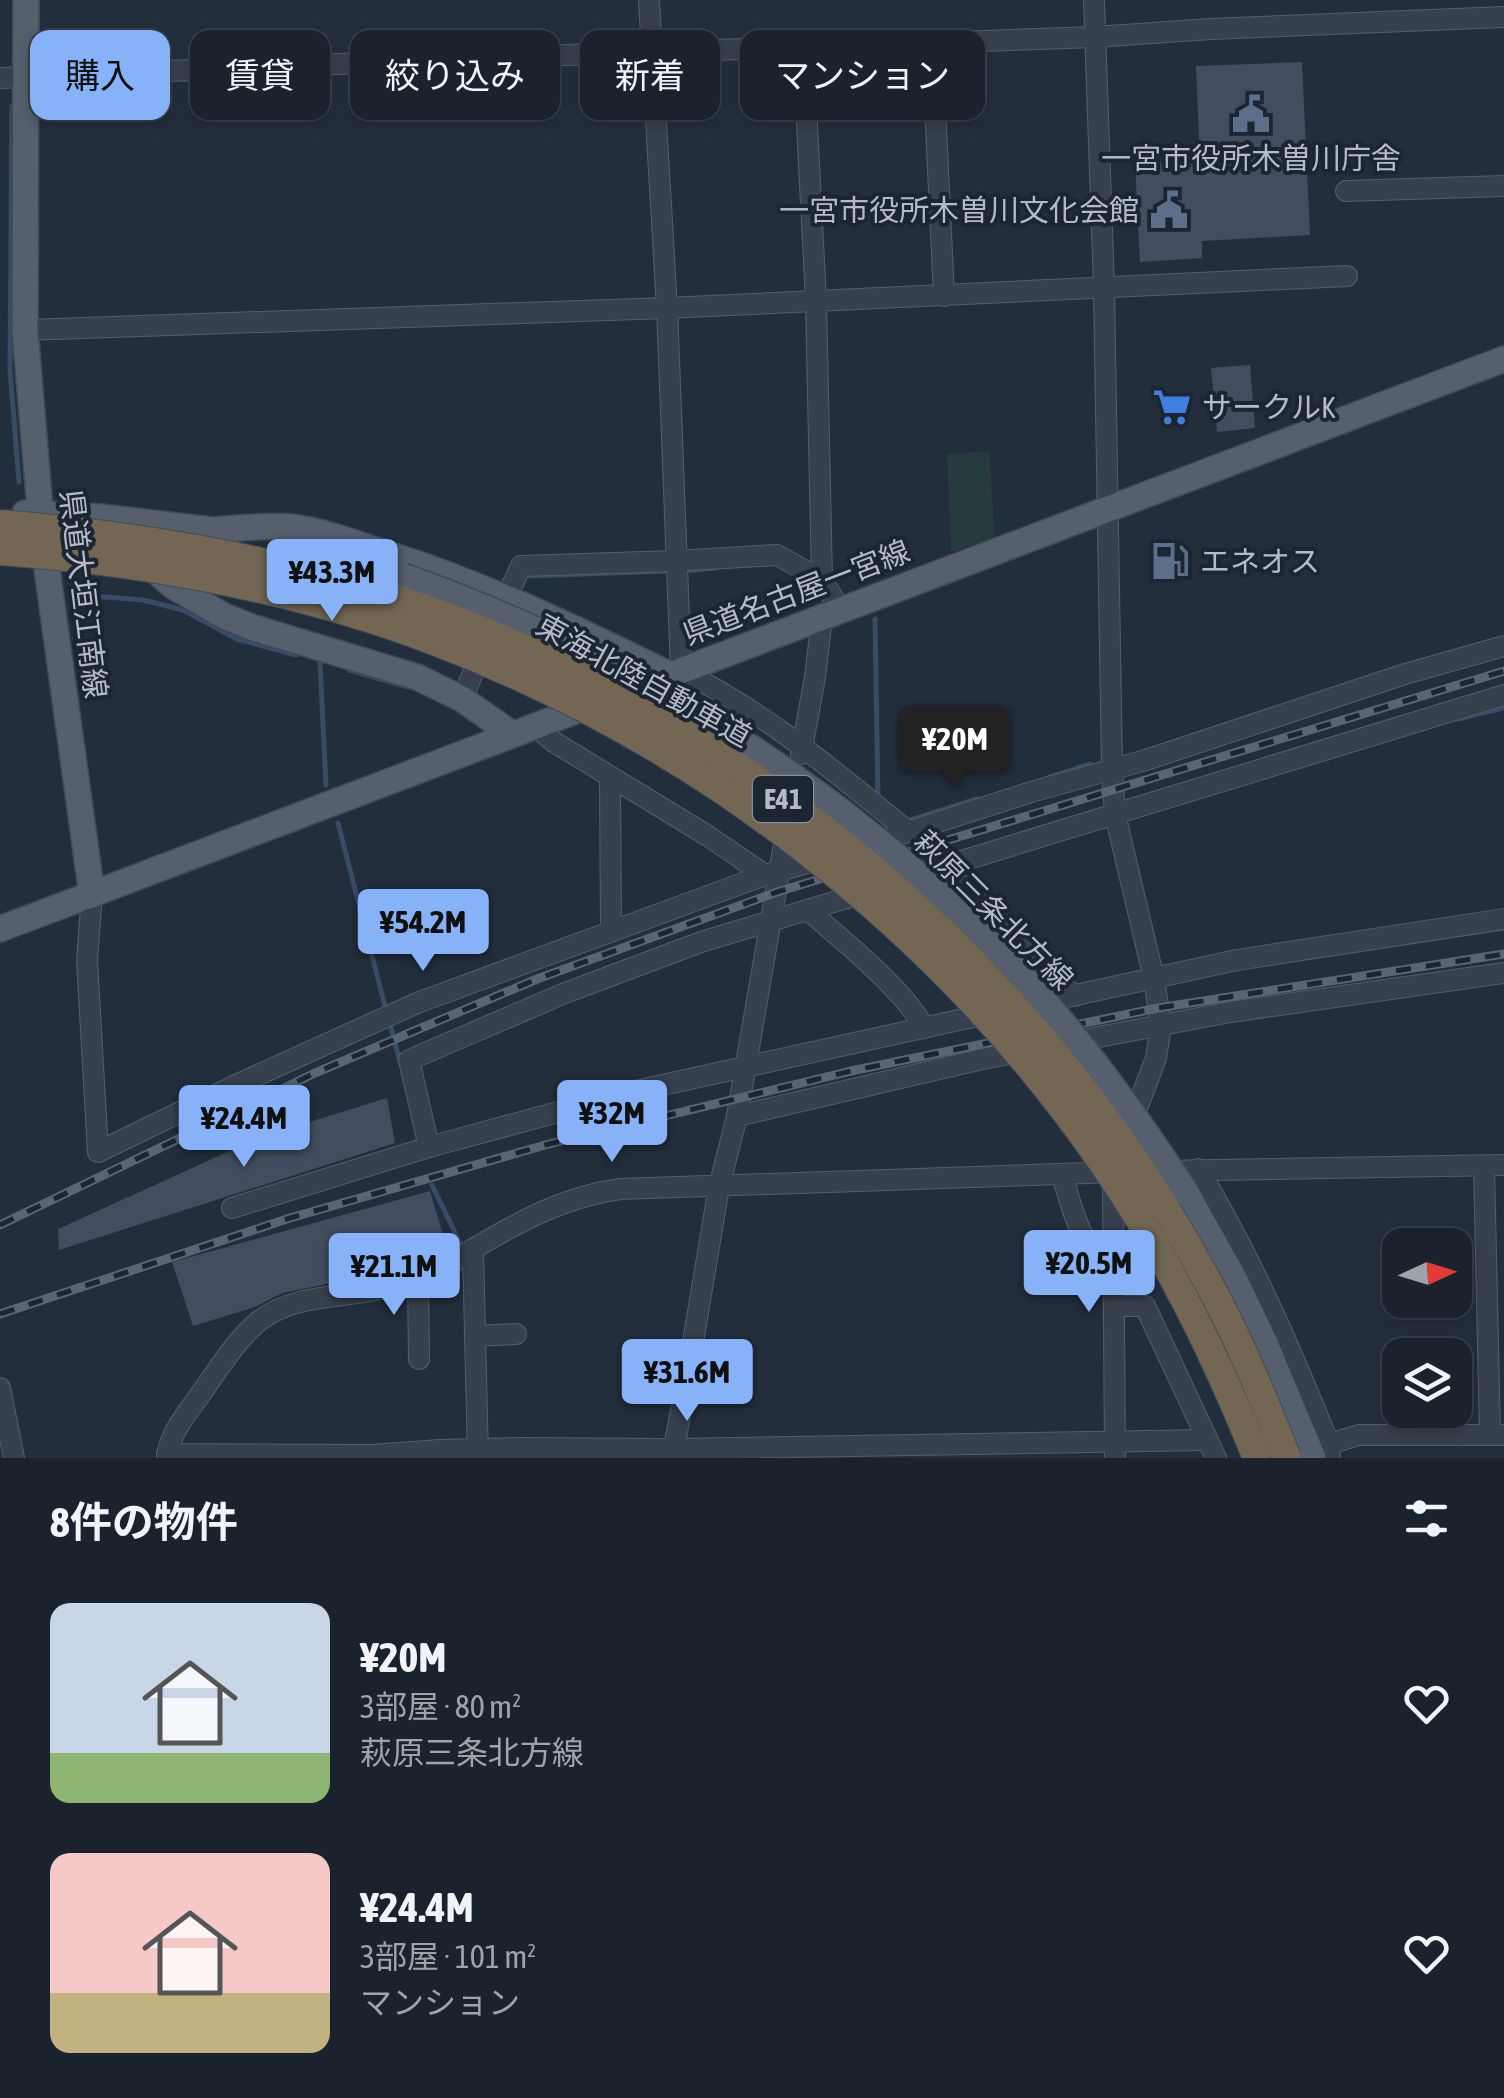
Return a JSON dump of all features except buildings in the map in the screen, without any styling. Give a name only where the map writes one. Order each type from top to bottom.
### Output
[{"type":"highway","name":"東海北陸自動車道","points":[[0,524],[77,530],[226,554],[296,570],[439,615],[573,671],[707,747],[783,798],[913,904],[1024,1018],[1078,1082],[1148,1182],[1223,1310],[1262,1396],[1314,1455]]},
{"type":"highway","name":"東海北陸自動車道","points":[[0,550],[78,557],[224,580],[431,639],[498,666],[614,723],[756,812],[808,851],[940,968],[1053,1097],[1105,1166],[1152,1241],[1197,1322],[1257,1458]]},
{"type":"main road","name":"県道大垣江南線","points":[[26,0],[25,330],[41,524],[92,895]]},
{"type":"main road","name":"県道名古屋一宮線","points":[[0,930],[1504,359]]},
{"type":"main road","name":"萩原三条北方線","points":[[0,512],[41,524],[101,518],[215,530],[290,542],[403,576],[508,616],[596,656],[706,717],[758,752],[856,823],[962,915],[1014,967],[1113,1088],[1204,1221],[1257,1326],[1314,1455]]},
{"type":"main road","points":[[134,521],[161,576],[224,616],[417,677],[523,730]]},
{"type":"main road","name":"萩原三条北方線","points":[[0,550],[41,524]]},
{"type":"main road","points":[[215,530],[271,526],[304,529],[422,565],[506,597],[675,673]]},
{"type":"street","points":[[649,0],[650,30]]},
{"type":"street","points":[[1094,0],[1104,288],[1112,769],[1115,814],[1154,978],[1161,1026],[1156,1058],[1113,1172],[1114,1450]]},
{"type":"street","points":[[985,40],[1095,37],[1453,9],[1504,17]]},
{"type":"street","points":[[0,78],[580,55]]},
{"type":"street","points":[[655,120],[666,308],[675,673],[754,711],[909,832]]},
{"type":"street","points":[[672,1454],[719,1187],[737,1116],[770,920],[771,873],[831,614],[822,580],[816,301],[807,120]]},
{"type":"street","points":[[936,120],[944,296]]},
{"type":"street","points":[[1346,191],[1504,186]]},
{"type":"street","points":[[25,330],[666,308],[1347,276]]},
{"type":"street","points":[[462,699],[521,566],[776,555],[822,580]]},
{"type":"street","points":[[92,895],[87,960],[98,1152],[417,1004],[611,930],[771,873],[909,832],[958,809],[1028,786],[1112,769],[1504,646]]},
{"type":"street","points":[[428,1147],[409,1060],[564,993],[770,920],[1504,694]]},
{"type":"street","points":[[523,730],[554,742],[771,873]]},
{"type":"street","points":[[610,778],[611,930]]},
{"type":"street","points":[[942,867],[1074,996]]},
{"type":"street","points":[[809,911],[892,988],[918,1015],[924,1028]]},
{"type":"street","points":[[232,1208],[428,1147],[745,1066],[1237,960],[1504,919]]},
{"type":"street","points":[[737,1116],[978,1060],[1266,1006],[1504,973]]},
{"type":"street","points":[[1114,1306],[1145,1306],[1211,1449],[167,1456],[168,1442],[181,1419],[222,1362],[257,1323],[276,1310],[418,1278],[549,1208],[588,1193],[1198,1169],[1494,1165],[1497,1435],[1359,1436],[1314,1455],[1260,1281],[1198,1169]]},
{"type":"street","points":[[1062,1174],[1074,1220],[1092,1254],[1114,1281]]},
{"type":"street","points":[[473,1249],[478,1454]]},
{"type":"street","points":[[418,1278],[419,1359]]},
{"type":"street","points":[[475,1336],[516,1334]]},
{"type":"street","points":[[0,1388],[14,1458]]},
{"type":"green space","points":[[989,451],[995,538],[951,552],[947,454]]},
{"type":"waterway","points":[[12,106],[10,370],[19,482]]},
{"type":"waterway","points":[[683,571],[716,568]]},
{"type":"waterway","points":[[529,576],[668,571]]},
{"type":"waterway","points":[[74,598],[143,600],[183,610],[237,639],[296,655]]},
{"type":"waterway","points":[[875,619],[878,799]]},
{"type":"waterway","points":[[320,663],[326,785]]},
{"type":"waterway","points":[[349,670],[408,687]]},
{"type":"waterway","points":[[1458,719],[1504,708]]},
{"type":"waterway","points":[[1050,777],[1090,764]]},
{"type":"waterway","points":[[907,821],[977,799]]},
{"type":"waterway","points":[[338,823],[386,1010]]},
{"type":"waterway","points":[[391,1028],[400,1062]]},
{"type":"waterway","points":[[432,1185],[461,1245]]},
{"type":"railway","points":[[0,1225],[315,1073],[537,979],[777,892],[1504,671]]},
{"type":"railway","points":[[0,1314],[290,1218],[545,1145],[851,1071],[1158,1008],[1504,954]]},
{"type":"place","name":"一宮市役所木曽川庁舎","points":[[1251,114]]},
{"type":"place","name":"一宮市役所木曽川文化会館","points":[[1169,210]]},
{"type":"place","name":"サークルK","points":[[1172,407]]},
{"type":"place","name":"エネオス","points":[[1170,561]]}]
